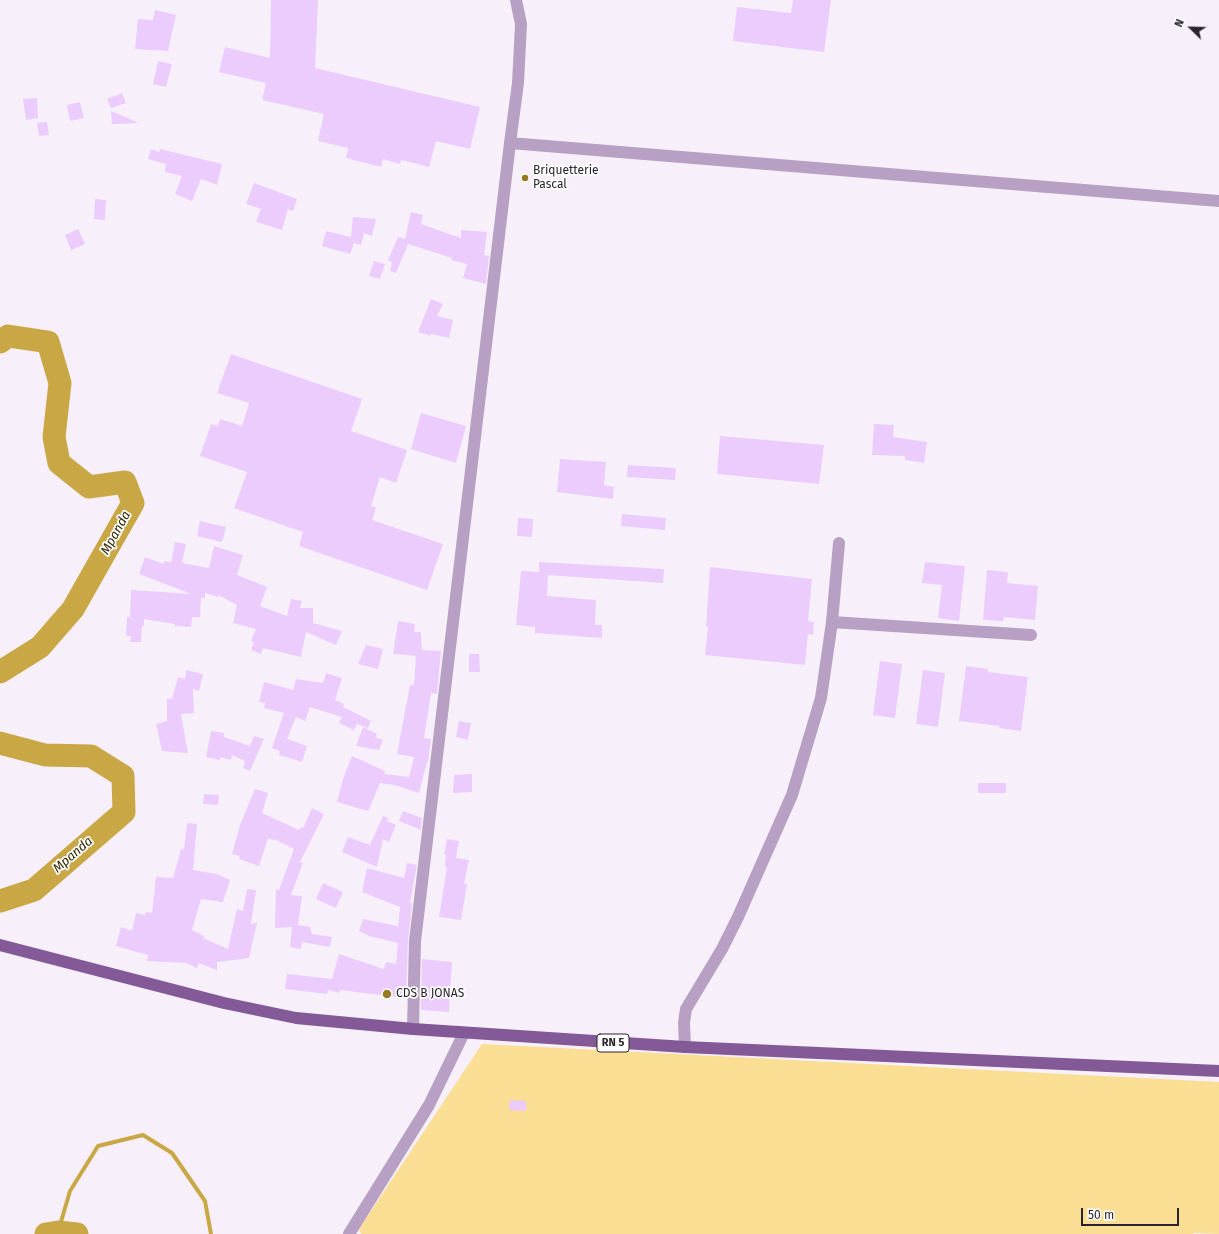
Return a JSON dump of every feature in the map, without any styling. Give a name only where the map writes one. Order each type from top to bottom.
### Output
[{"type":"main road","name":"RN 5","points":[[0,945],[217,1001],[296,1018],[412,1029],[685,1048],[1219,1071]]},
{"type":"street","points":[[412,1029],[415,941],[518,83],[521,24],[516,0]]},
{"type":"street","points":[[510,143],[1219,201]]},
{"type":"street","points":[[685,1048],[684,1023],[686,1009],[722,949],[738,917],[792,795],[821,698],[832,622],[839,543]]},
{"type":"street","points":[[832,622],[1031,635]]},
{"type":"street","points":[[349,1234],[428,1105],[464,1033]]},
{"type":"shaded area","points":[[482,1044],[1219,1082],[1219,1234],[361,1234],[359,1229]]},
{"type":"building","points":[[271,0],[318,0],[315,68],[480,107],[470,149],[436,141],[429,167],[401,160],[400,164],[383,159],[381,167],[346,158],[348,148],[318,141],[324,114],[262,100],[266,83],[219,72],[225,47],[270,58]]},
{"type":"building","points":[[793,0],[831,0],[824,52],[733,41],[737,7],[791,13]]},
{"type":"building","points":[[155,10],[176,15],[168,51],[135,49],[138,19],[153,20]]},
{"type":"building","points":[[158,61],[172,64],[166,87],[153,84]]},
{"type":"building","points":[[122,93],[126,103],[111,108],[107,99]]},
{"type":"building","points":[[37,98],[38,118],[26,120],[23,99]]},
{"type":"building","points":[[80,102],[84,118],[70,121],[67,105]]},
{"type":"building","points":[[111,111],[139,123],[112,124]]},
{"type":"building","points":[[47,122],[49,135],[39,136],[37,123]]},
{"type":"building","points":[[151,149],[159,152],[160,149],[222,164],[217,185],[201,179],[192,201],[175,194],[182,176],[165,172],[166,164],[148,159]]},
{"type":"building","points":[[254,183],[297,199],[293,211],[288,209],[282,230],[256,222],[261,209],[246,204]]},
{"type":"building","points":[[95,199],[106,200],[105,220],[94,219]]},
{"type":"building","points":[[411,212],[423,215],[421,224],[461,238],[461,230],[487,232],[484,255],[489,256],[486,284],[463,278],[467,264],[451,260],[452,258],[408,244],[396,273],[390,271],[392,262],[388,260],[398,237],[405,239]]},
{"type":"building","points":[[353,217],[376,219],[372,236],[364,233],[361,245],[354,243],[350,254],[322,246],[326,231],[351,237]]},
{"type":"building","points":[[78,229],[85,244],[71,250],[65,235]]},
{"type":"building","points":[[374,261],[385,264],[380,279],[369,276]]},
{"type":"building","points":[[431,299],[443,304],[437,316],[453,320],[449,338],[431,334],[430,336],[418,332]]},
{"type":"building","points":[[231,354],[362,399],[351,431],[407,450],[396,483],[380,477],[371,506],[376,508],[372,520],[443,544],[427,590],[299,546],[303,532],[234,508],[247,472],[200,456],[211,424],[218,426],[220,419],[242,426],[249,403],[217,393]]},
{"type":"building","points":[[421,413],[466,426],[456,463],[411,449]]},
{"type":"building","points":[[874,424],[894,425],[893,437],[927,442],[924,463],[905,460],[905,456],[872,455]]},
{"type":"building","points":[[720,436],[824,445],[819,484],[717,474]]},
{"type":"building","points":[[560,459],[606,462],[604,485],[614,487],[613,499],[557,492]]},
{"type":"building","points":[[628,465],[676,468],[675,480],[627,477]]},
{"type":"building","points":[[622,514],[666,518],[665,530],[621,526]]},
{"type":"building","points":[[518,518],[533,519],[532,537],[517,536]]},
{"type":"building","points":[[200,521],[226,527],[222,542],[197,536]]},
{"type":"building","points":[[175,542],[186,544],[182,563],[209,568],[214,546],[243,555],[237,575],[267,587],[260,606],[287,616],[291,599],[302,601],[300,608],[313,608],[313,623],[342,631],[336,645],[306,632],[301,657],[263,648],[261,654],[251,650],[254,642],[251,641],[256,629],[233,623],[237,605],[218,595],[218,597],[205,593],[205,599],[201,597],[200,617],[192,617],[191,627],[175,626],[175,624],[144,619],[141,642],[130,642],[131,636],[126,636],[127,617],[130,617],[131,590],[191,594],[139,574],[145,557],[164,564],[164,561],[171,562]]},
{"type":"building","points":[[539,562],[664,569],[663,583],[548,575],[547,596],[596,600],[595,625],[602,625],[602,638],[535,633],[535,627],[516,625],[521,571],[539,572]]},
{"type":"building","points":[[925,562],[965,566],[959,621],[938,618],[942,585],[922,583]]},
{"type":"building","points":[[710,567],[812,579],[808,621],[814,622],[813,635],[808,634],[805,665],[705,655],[708,627],[706,627]]},
{"type":"building","points":[[987,570],[1008,572],[1007,583],[1038,586],[1035,620],[1004,617],[1003,621],[983,620]]},
{"type":"building","points":[[398,621],[415,624],[414,632],[421,632],[422,650],[441,651],[437,694],[431,693],[424,738],[431,739],[428,762],[419,793],[394,785],[380,783],[368,811],[337,802],[343,779],[352,756],[385,771],[384,774],[409,777],[414,757],[397,754],[410,685],[414,685],[416,656],[393,654]]},
{"type":"building","points":[[366,645],[383,649],[378,669],[358,664]]},
{"type":"building","points":[[469,654],[479,654],[480,672],[469,672]]},
{"type":"building","points":[[880,661],[902,664],[895,718],[873,715]]},
{"type":"building","points":[[966,666],[988,669],[988,672],[1028,677],[1021,731],[999,728],[1000,726],[959,721]]},
{"type":"building","points":[[186,670],[203,674],[199,691],[193,689],[194,713],[181,714],[188,753],[162,751],[156,724],[167,721],[167,699],[172,699],[178,677],[185,679]]},
{"type":"building","points":[[923,670],[945,673],[938,727],[916,724]]},
{"type":"building","points":[[326,673],[342,678],[335,700],[344,704],[343,707],[371,721],[368,728],[357,724],[354,730],[339,723],[342,717],[310,707],[305,721],[296,717],[287,739],[307,746],[302,762],[279,755],[280,751],[272,748],[284,713],[264,708],[265,703],[259,702],[264,682],[293,690],[296,679],[323,683]]},
{"type":"building","points":[[459,721],[471,723],[468,740],[456,737]]},
{"type":"building","points":[[363,727],[377,734],[375,737],[383,740],[379,750],[356,746]]},
{"type":"building","points":[[211,731],[224,733],[224,737],[250,746],[254,736],[264,739],[250,771],[243,768],[245,761],[232,755],[231,760],[220,757],[220,760],[206,757]]},
{"type":"building","points":[[472,774],[472,792],[453,793],[454,775]]},
{"type":"building","points":[[978,783],[1006,783],[1006,793],[978,793]]},
{"type":"building","points":[[255,789],[268,793],[262,813],[299,830],[301,827],[303,828],[312,808],[324,814],[300,862],[303,863],[291,895],[302,896],[298,925],[310,927],[312,934],[332,937],[330,947],[302,942],[301,949],[290,947],[292,927],[275,928],[276,889],[279,890],[294,849],[274,839],[268,838],[259,866],[239,859],[240,856],[232,854],[240,825]]},
{"type":"building","points":[[204,794],[219,795],[218,805],[203,804]]},
{"type":"building","points":[[403,811],[422,818],[421,830],[399,821]]},
{"type":"building","points":[[383,816],[388,818],[387,821],[396,825],[389,842],[383,839],[377,867],[342,852],[348,837],[370,845]]},
{"type":"building","points":[[187,823],[197,824],[193,870],[217,874],[230,880],[223,902],[201,899],[192,930],[204,936],[203,938],[228,949],[237,909],[243,911],[247,889],[256,890],[251,924],[257,923],[249,958],[217,962],[217,970],[199,963],[197,968],[186,963],[147,961],[148,955],[116,946],[121,927],[132,931],[136,913],[145,915],[146,912],[152,913],[156,877],[173,878],[181,849],[184,850]]},
{"type":"building","points":[[447,839],[459,841],[456,858],[469,860],[464,884],[467,884],[461,920],[439,917],[447,867],[445,866],[446,855],[444,854]]},
{"type":"building","points":[[407,863],[417,865],[410,903],[412,903],[408,941],[406,998],[340,990],[339,993],[328,990],[327,994],[285,989],[287,974],[332,979],[339,954],[384,969],[386,962],[396,964],[398,943],[369,936],[359,931],[363,919],[398,926],[400,907],[362,892],[367,868],[404,878]]},
{"type":"building","points":[[323,883],[343,892],[336,908],[316,899]]},
{"type":"building","points":[[422,959],[452,962],[449,1012],[421,1010]]},
{"type":"building","points":[[510,1100],[526,1101],[526,1111],[509,1110]]},
{"type":"waterway","name":"Mpanda","points":[[0,342],[8,336],[48,342],[60,383],[54,437],[59,463],[89,487],[125,482],[133,503],[73,609],[40,647],[0,672]]},
{"type":"waterway","name":"Mpanda","points":[[0,743],[45,755],[91,756],[123,776],[124,812],[34,890],[0,901]]},
{"type":"waterway","points":[[58,1232],[70,1191],[98,1146],[143,1135],[172,1153],[205,1201],[211,1234]]},
{"type":"waterway","name":"Mpanda","points":[[46,1234],[58,1232],[77,1234]]},
{"type":"place","name":"Briquetterie Pascal","points":[[525,178]]},
{"type":"place","name":"CDS B JONAS","points":[[387,994]]}]
